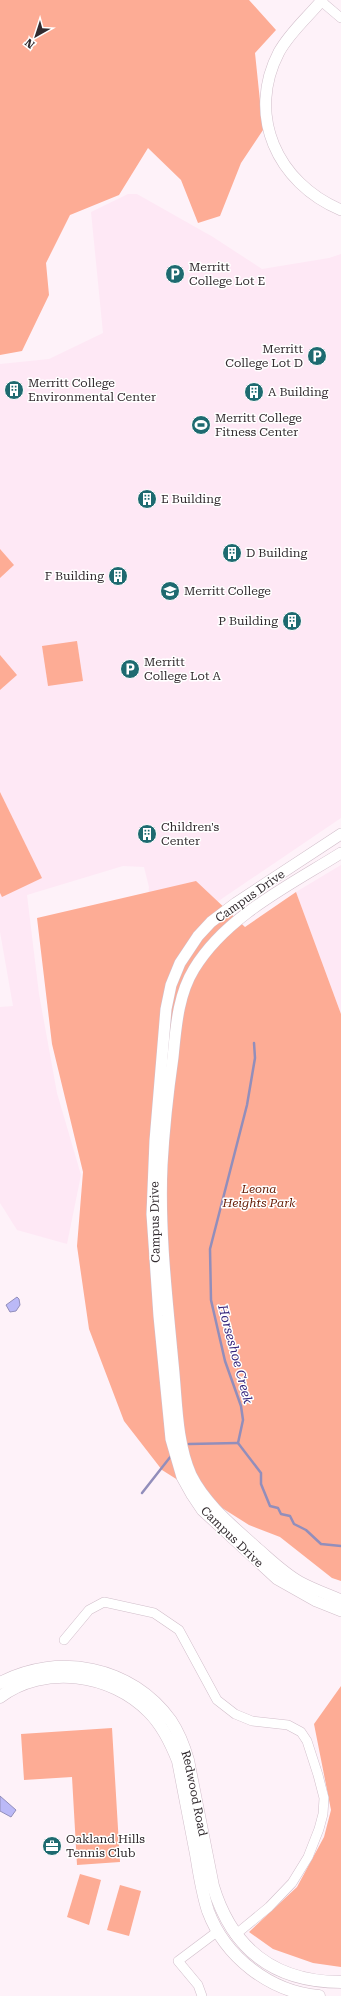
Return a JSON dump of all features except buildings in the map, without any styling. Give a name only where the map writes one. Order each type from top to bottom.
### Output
[{"type":"main road","name":"Redwood Road","points":[[0,1683],[23,1672],[46,1667],[71,1666],[98,1670],[119,1677],[157,1704],[182,1740],[188,1760],[213,1886],[219,1906],[236,1935],[261,1960],[281,1971],[314,1981],[341,1982]]},
{"type":"main road","name":"Redwood Road","points":[[0,1697],[26,1683],[47,1678],[71,1677],[95,1681],[114,1687],[133,1698],[149,1712],[162,1728],[178,1761],[202,1887],[208,1911],[218,1931],[224,1941],[242,1962],[264,1978],[300,1993],[319,1996]]},
{"type":"street","points":[[341,18],[322,1],[295,30],[280,50],[274,62],[266,92],[266,110],[274,145],[282,162],[295,180],[323,203],[341,210]]},
{"type":"street","name":"Campus Drive","points":[[341,834],[211,922],[188,950],[171,985],[166,1009],[155,1141],[152,1214],[159,1316],[172,1400],[184,1454],[206,1507],[277,1579],[316,1601],[341,1611]]},
{"type":"street","name":"Campus Drive","points":[[172,1400],[164,1265],[162,1165],[178,1011],[184,990],[199,961],[222,934],[254,908],[341,853]]},
{"type":"street","name":"Campus Drive","points":[[206,1507],[282,1570],[298,1581],[341,1600]]},
{"type":"street","points":[[64,1640],[89,1610],[104,1602],[154,1614],[179,1630],[217,1700],[235,1714],[252,1721],[288,1725],[301,1732],[307,1741],[324,1798],[323,1814],[319,1829],[308,1857],[292,1883],[268,1907],[236,1935]]},
{"type":"street","points":[[202,1996],[198,1986],[178,1961],[218,1931]]},
{"type":"shaded area","name":"Merritt College","points":[[128,194],[137,194],[213,237],[262,269],[329,258],[341,254],[341,818],[220,900],[190,924],[137,1029],[149,887],[144,867],[123,866],[27,895],[39,994],[57,1093],[81,1175],[67,1244],[17,1230],[0,1203],[0,1007],[13,1006],[0,932],[0,364],[49,359],[103,333],[91,212]]},
{"type":"shaded area","points":[[341,865],[341,1014],[296,892]]},
{"type":"green space","points":[[0,0],[249,0],[276,30],[255,53],[263,130],[241,163],[220,216],[198,223],[181,180],[148,148],[119,195],[70,215],[46,263],[49,295],[22,351],[0,355]]},
{"type":"green space","points":[[0,549],[14,565],[0,578]]},
{"type":"green space","points":[[77,641],[83,681],[48,686],[42,646]]},
{"type":"green space","points":[[0,655],[17,675],[0,690]]},
{"type":"green space","points":[[0,792],[42,878],[2,897],[0,893]]},
{"type":"green space","name":"Leona Heights Park","points":[[196,881],[245,927],[296,892],[341,1014],[341,1581],[332,1578],[280,1537],[249,1525],[162,1470],[124,1421],[89,1329],[77,1246],[83,1172],[52,1044],[37,918]]},
{"type":"green space","points":[[341,1686],[341,1967],[313,1963],[273,1949],[249,1932],[297,1887],[324,1837],[331,1810],[314,1724]]},
{"type":"green space","points":[[112,1728],[120,1862],[77,1865],[72,1777],[24,1780],[21,1734]]},
{"type":"green space","points":[[80,1874],[101,1880],[89,1925],[67,1917]]},
{"type":"green space","points":[[120,1885],[141,1891],[129,1936],[107,1930]]},
{"type":"water","points":[[17,1297],[20,1305],[16,1311],[10,1312],[6,1305]]},
{"type":"water","points":[[0,1796],[16,1810],[11,1817],[0,1811]]},
{"type":"waterway","name":"Horseshoe Creek","points":[[254,1043],[255,1058],[247,1105],[210,1249],[211,1300],[225,1361],[241,1406],[243,1420],[238,1443],[261,1473],[261,1484],[270,1506],[278,1508],[281,1514],[290,1516],[294,1524],[306,1530],[321,1544],[341,1546]]},
{"type":"waterway","points":[[189,1444],[238,1443]]},
{"type":"waterway","points":[[142,1493],[171,1456]]},
{"type":"place","name":"Merritt College Lot E","points":[[175,274]]},
{"type":"place","name":"Merritt College Lot D","points":[[317,356]]},
{"type":"place","name":"Merritt College Environmental Center","points":[[14,390]]},
{"type":"place","name":"A Building","points":[[254,392]]},
{"type":"place","name":"Merritt College Fitness Center","points":[[201,425]]},
{"type":"place","name":"E Building","points":[[147,499]]},
{"type":"place","name":"D Building","points":[[232,553]]},
{"type":"place","name":"F Building","points":[[118,576]]},
{"type":"place","name":"Merritt College","points":[[170,591]]},
{"type":"place","name":"P Building","points":[[292,621]]},
{"type":"place","name":"Merritt College Lot A","points":[[130,669]]},
{"type":"place","name":"Children's Center","points":[[147,834]]},
{"type":"place","name":"Oakland Hills Tennis Club","points":[[52,1846]]}]
